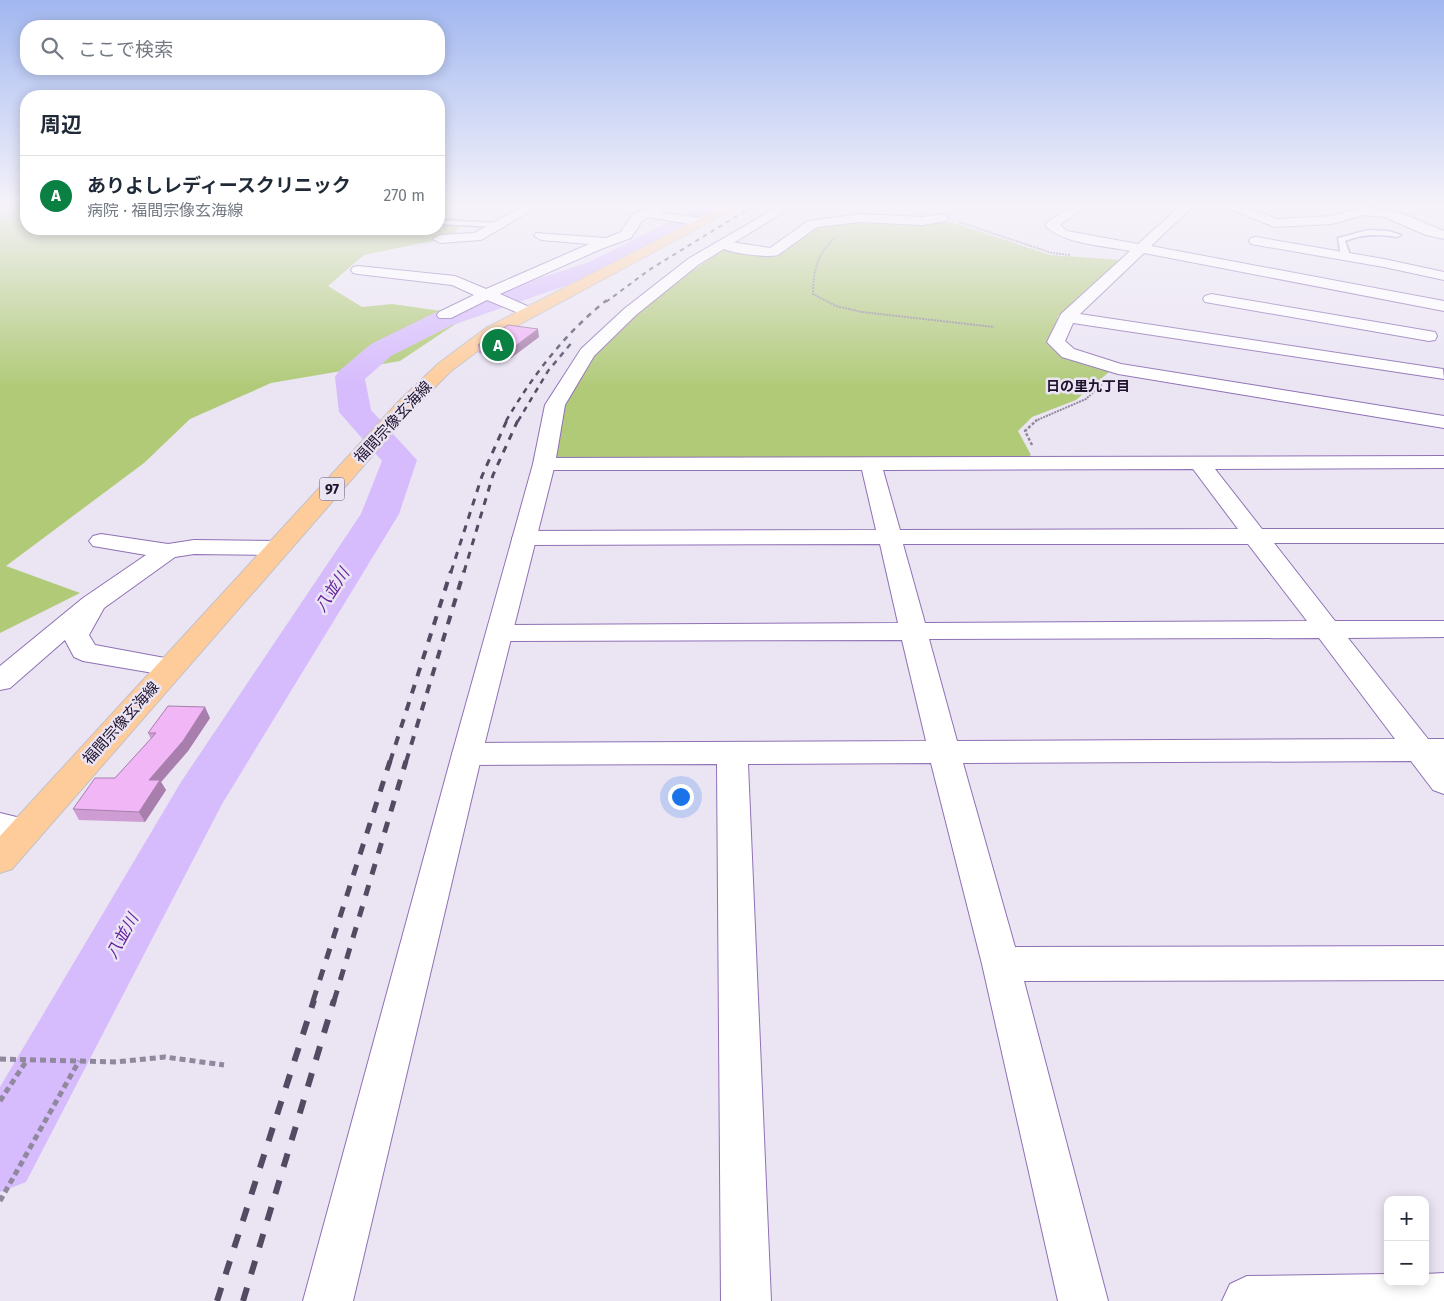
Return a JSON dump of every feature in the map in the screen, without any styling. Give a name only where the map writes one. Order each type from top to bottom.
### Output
[{"type":"main road","name":"福間宗像玄海線","points":[[0,859],[13,828],[171,667],[406,405],[445,367],[492,332],[613,267]]},
{"type":"street","points":[[445,316],[485,295],[550,267]]},
{"type":"street","points":[[328,1301],[467,754],[544,464],[556,405],[587,353],[654,292],[687,267]]},
{"type":"street","points":[[1122,267],[1066,317],[1056,342],[1068,353],[1118,369],[1444,422]]},
{"type":"street","points":[[1195,322],[1231,267]]},
{"type":"street","points":[[1241,267],[1442,306],[1438,359]]},
{"type":"street","points":[[1400,267],[1444,276]]},
{"type":"street","points":[[358,270],[455,281],[528,312]]},
{"type":"street","points":[[1211,299],[1438,359]]},
{"type":"street","points":[[1066,317],[1195,322],[1438,359]]},
{"type":"street","points":[[544,464],[1444,462]]},
{"type":"street","points":[[872,463],[944,752],[1001,964],[1083,1301]]},
{"type":"street","points":[[1200,463],[1328,630],[1432,750],[1444,782]]},
{"type":"street","points":[[524,538],[1444,536]]},
{"type":"street","points":[[101,541],[168,551],[194,548],[279,548]]},
{"type":"street","points":[[0,681],[92,604],[168,551]]},
{"type":"street","points":[[92,604],[76,635],[84,651],[93,655],[171,667]]},
{"type":"street","points":[[499,633],[1444,629]]},
{"type":"street","points":[[467,754],[1432,750]]},
{"type":"street","points":[[732,754],[746,1301]]},
{"type":"street","points":[[1001,964],[1444,964]]},
{"type":"street","points":[[1247,1301],[1444,1298]]},
{"type":"path","points":[[815,267],[812,279],[813,294],[842,309],[870,314],[994,327]]},
{"type":"path","points":[[1041,463],[1025,431],[1038,419],[1086,399],[1118,369]]},
{"type":"path","points":[[0,1059],[116,1062],[165,1057],[224,1065]]},
{"type":"path","points":[[0,1101],[27,1060]]},
{"type":"path","points":[[0,1201],[79,1061]]},
{"type":"green space","points":[[0,267],[350,267],[328,286],[362,307],[392,304],[469,315],[400,361],[271,383],[190,419],[144,463],[6,566],[80,593],[0,633]]},
{"type":"green space","points":[[699,267],[1114,267],[1058,316],[1050,341],[1109,372],[1076,400],[1032,417],[1018,431],[1031,455],[1026,458],[563,460],[554,457],[564,404],[580,373],[596,351],[615,331],[636,312]]},
{"type":"building","points":[[508,325],[538,329],[510,350],[478,345]]},
{"type":"building","points":[[168,706],[205,707],[183,741],[149,780],[160,780],[139,812],[73,809],[95,778],[115,778],[156,733],[148,733]]},
{"type":"waterway","name":"八並川","points":[[0,1156],[200,796],[380,514],[400,460],[355,412],[350,377],[381,350],[441,320],[598,267]]},
{"type":"railway","points":[[606,302],[654,267]]},
{"type":"railway","points":[[506,421],[527,387],[551,356],[577,326],[607,300]]},
{"type":"railway","points":[[518,421],[548,371],[573,341]]},
{"type":"railway","points":[[451,572],[482,476],[507,420]]},
{"type":"railway","points":[[464,572],[493,475],[518,420]]},
{"type":"railway","points":[[390,762],[451,571]]},
{"type":"railway","points":[[406,762],[464,571]]},
{"type":"railway","points":[[313,1001],[390,761]]},
{"type":"railway","points":[[334,1001],[406,761]]},
{"type":"railway","points":[[217,1301],[314,1000]]},
{"type":"railway","points":[[243,1301],[334,1000]]},
{"type":"place","name":"ありよしレディースクリニック","points":[[498,345]]},
{"type":"district","name":"日の里九丁目","points":[[1088,386]]}]
